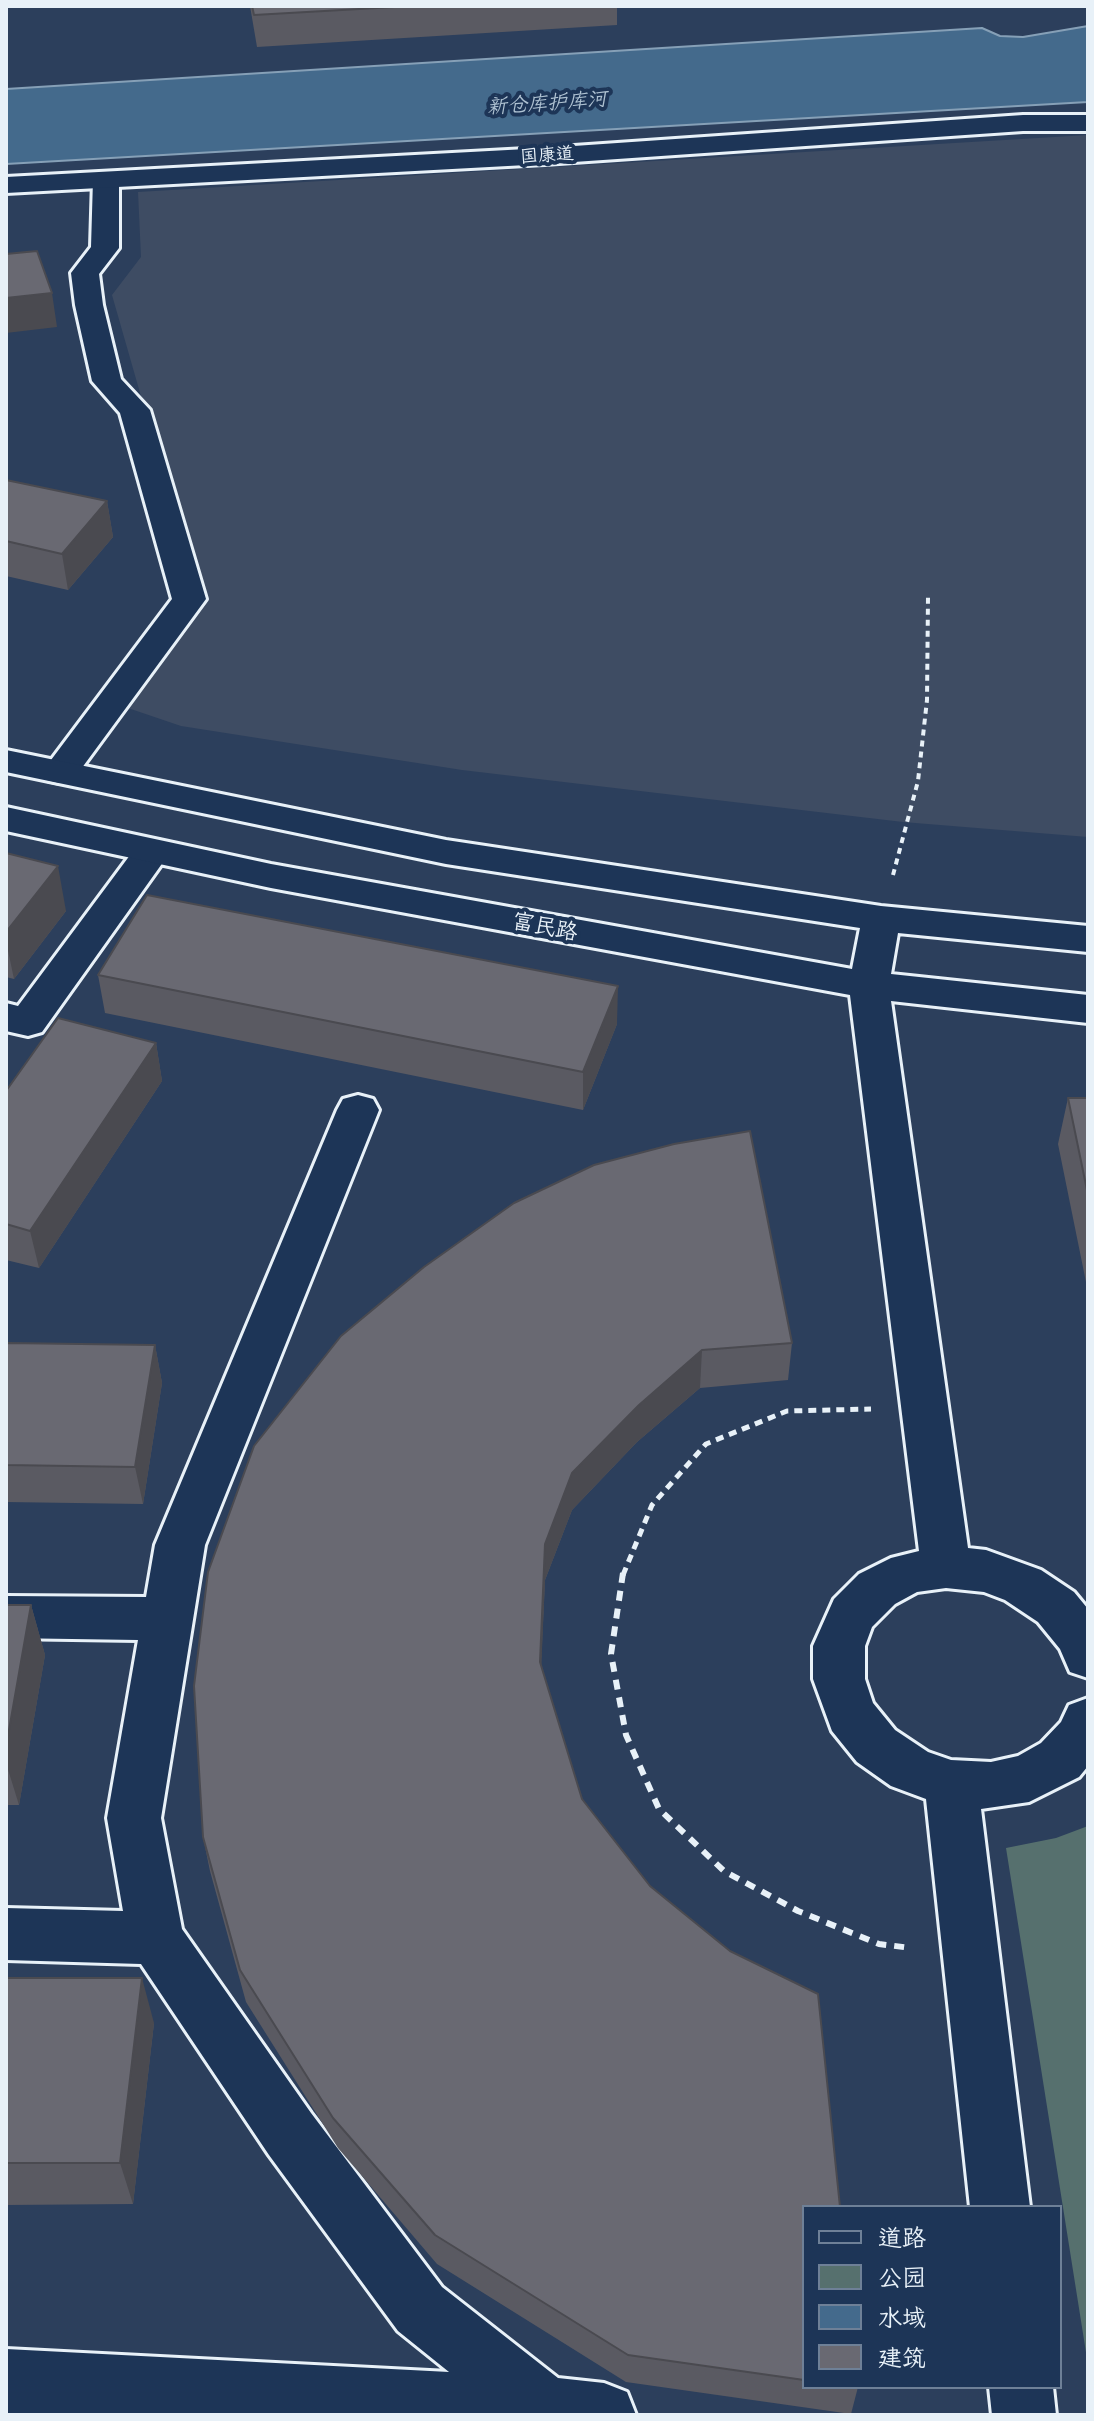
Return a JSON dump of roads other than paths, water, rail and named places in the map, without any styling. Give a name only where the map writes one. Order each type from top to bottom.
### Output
[{"type":"street","name":"国康道","points":[[6,185],[529,157],[1023,123],[1088,123]]},
{"type":"street","points":[[60,772],[189,599],[135,410],[107,381],[89,305],[85,273],[105,248],[106,180]]},
{"type":"street","points":[[6,761],[446,852],[881,919],[1088,939]]},
{"type":"street","name":"富民路","points":[[6,819],[271,876],[869,985],[1088,1009]]},
{"type":"street","points":[[6,1017],[28,1022],[152,851]]},
{"type":"street","points":[[881,919],[869,985],[946,1567]]},
{"type":"street","points":[[358,1110],[180,1545],[134,1818],[156,1938],[290,2134],[420,2309],[575,2412]]},
{"type":"street","points":[[1088,1656],[1080,1637],[1056,1607],[1023,1585],[986,1571],[946,1567],[909,1573],[877,1589],[852,1614],[839,1646],[839,1679],[851,1715],[876,1746],[910,1769],[951,1784],[991,1786],[1029,1778],[1060,1760],[1083,1735],[1088,1721]]},
{"type":"street","points":[[6,1617],[167,1619]]},
{"type":"street","points":[[951,1784],[1000,2205]]},
{"type":"street","points":[[6,1934],[156,1938]]},
{"type":"street","points":[[6,2381],[575,2412]]},
{"type":"street","points":[[1021,2389],[1024,2415]]},
{"type":"water","name":"新仓库护库河","points":[[1088,26],[1088,102],[6,164],[6,89],[982,28],[1000,36],[1023,37]]}]
